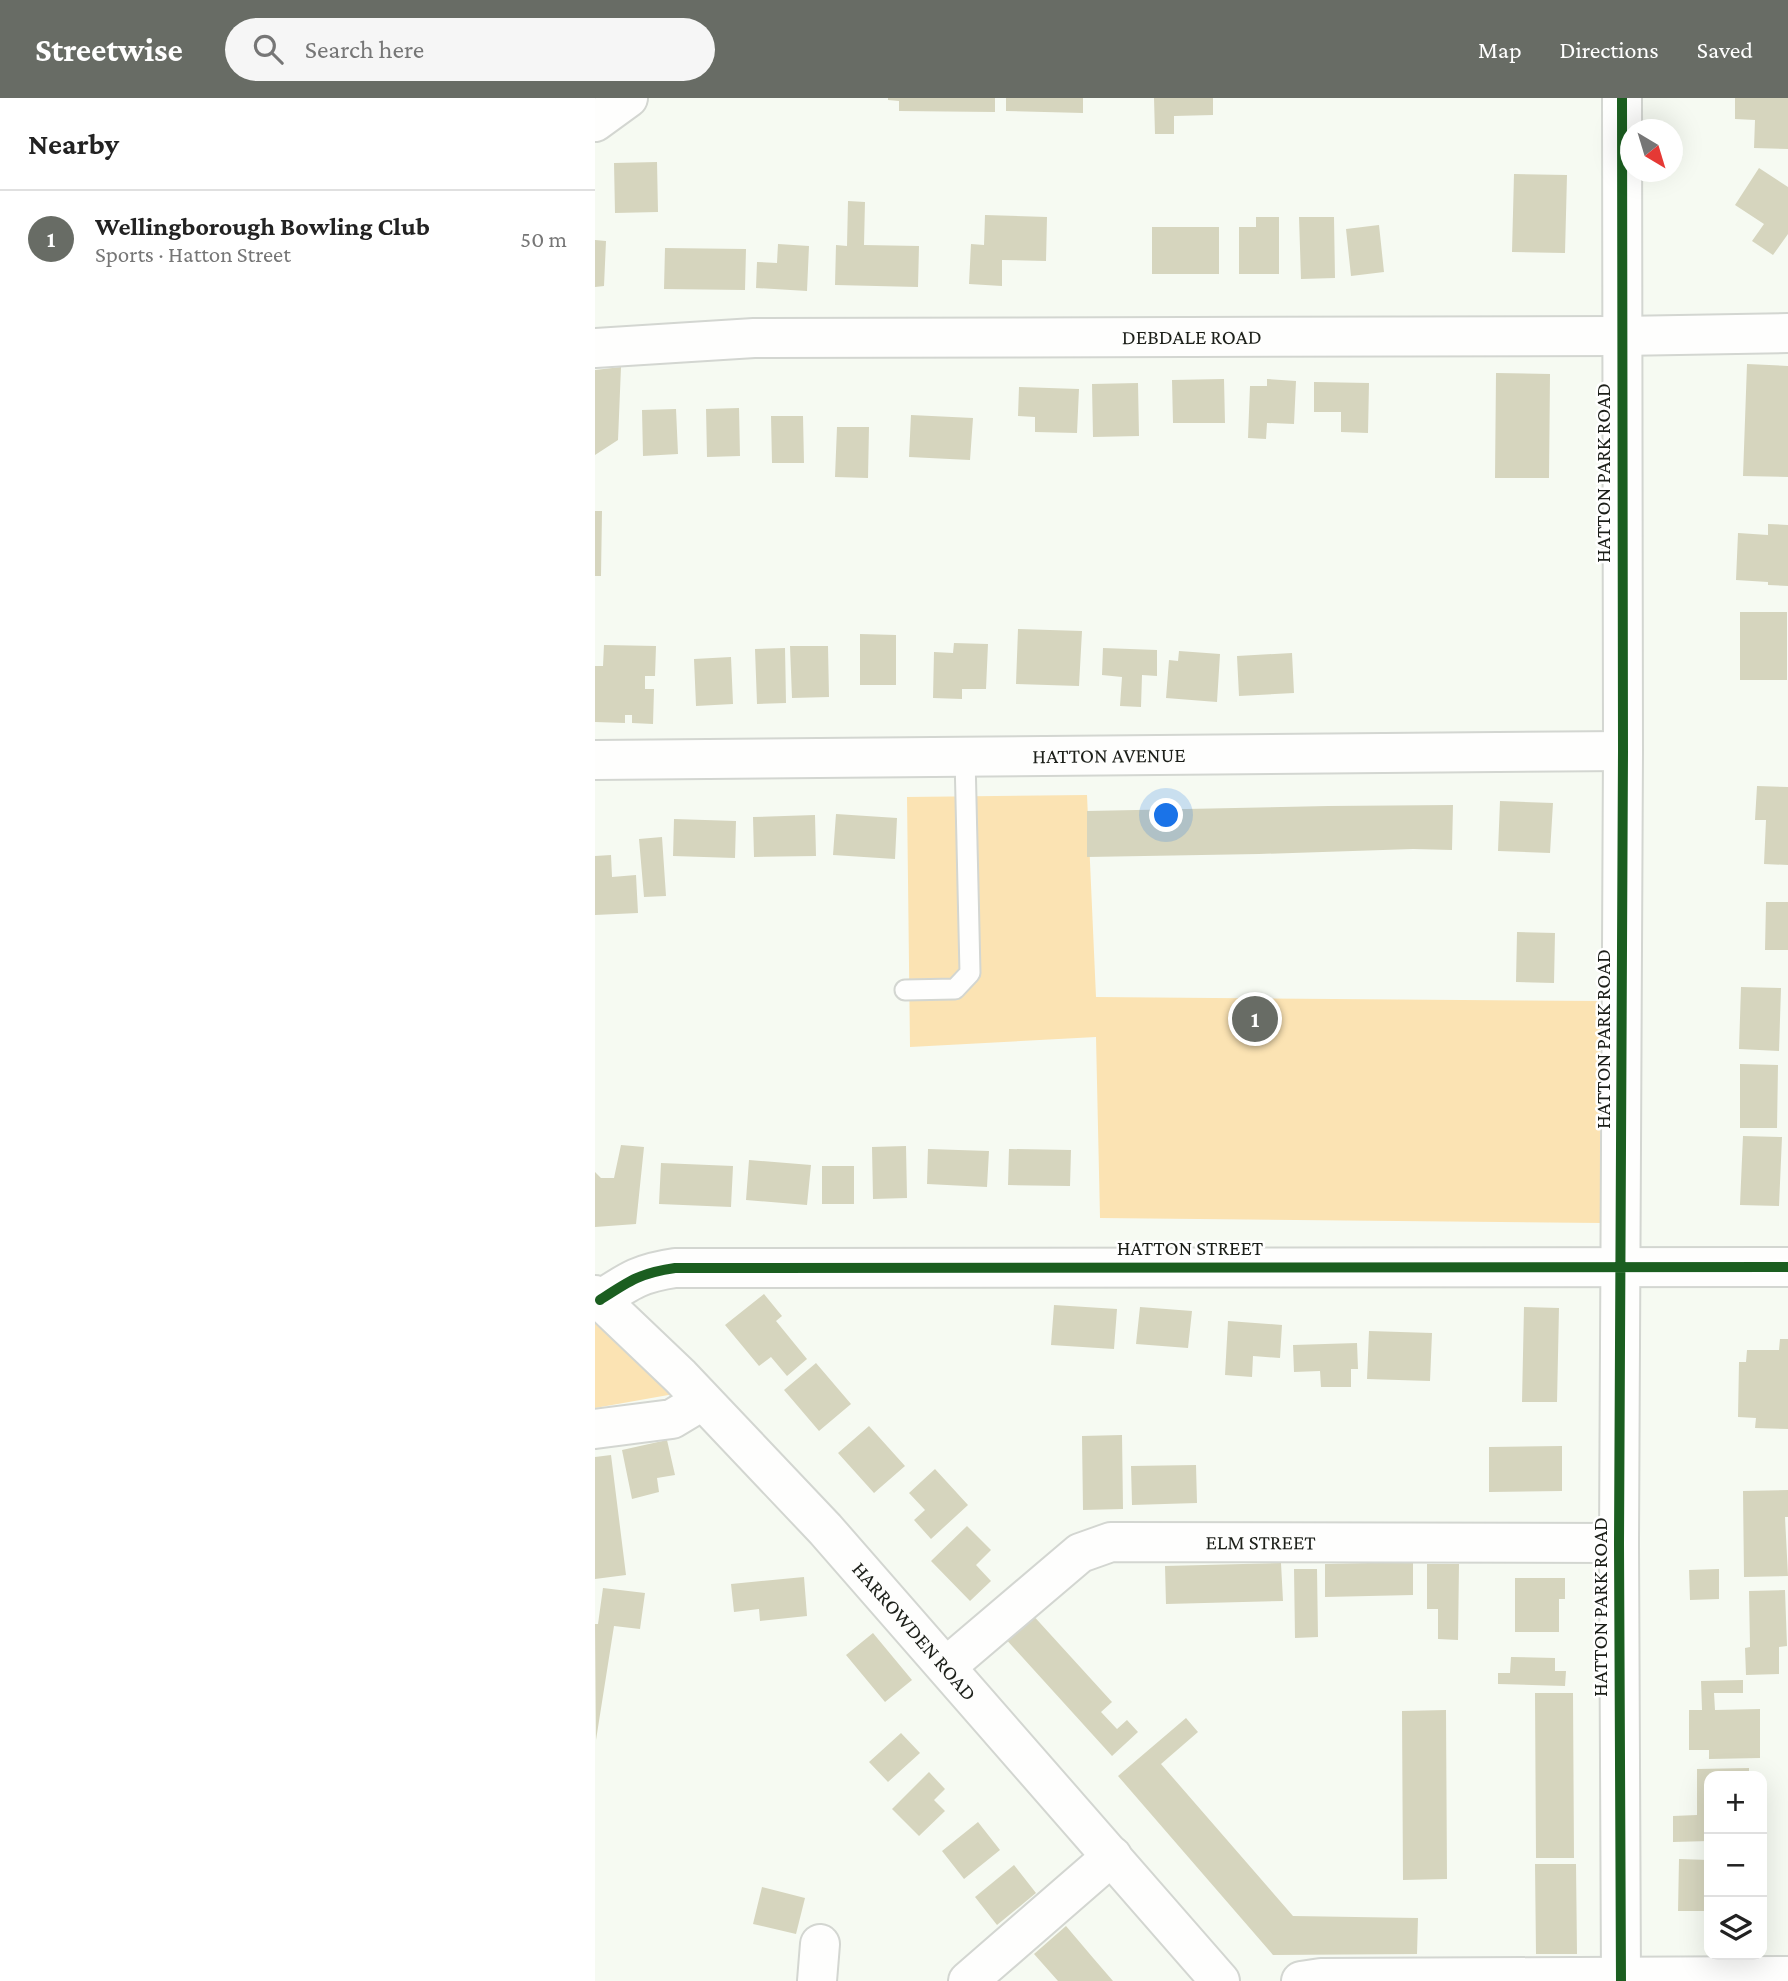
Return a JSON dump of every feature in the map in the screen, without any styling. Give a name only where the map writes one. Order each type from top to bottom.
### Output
[{"type":"street","points":[[595,122],[628,98]]},
{"type":"street","name":"HATTON PARK ROAD","points":[[1621,1978],[1619,1543],[1623,751],[1622,98]]},
{"type":"street","name":"DEBDALE ROAD","points":[[595,348],[754,338],[1621,336],[1788,333]]},
{"type":"street","name":"HATTON AVENUE","points":[[595,760],[1623,751]]},
{"type":"street","name":"HATTON STREET","points":[[597,1298],[649,1272],[675,1268],[1788,1267]]},
{"type":"street","name":"HARROWDEN ROAD","points":[[597,1298],[680,1376],[825,1529],[1220,1981]]},
{"type":"street","points":[[595,1429],[672,1419],[702,1401]]},
{"type":"street","name":"ELM STREET","points":[[947,1666],[1080,1553],[1111,1542],[1619,1543]]},
{"type":"street","points":[[968,1981],[1112,1856]]},
{"type":"street","points":[[817,1981],[820,1944]]},
{"type":"street","points":[[1301,1981],[1321,1978],[1788,1976]]},
{"type":"lane","points":[[905,990],[954,989],[970,973],[965,757]]},
{"type":"shaded area","points":[[1087,795],[1096,997],[1600,1001],[1601,1223],[1100,1218],[1096,1037],[910,1047],[907,797]]},
{"type":"shaded area","points":[[595,1311],[674,1394],[595,1408]]},
{"type":"building","points":[[888,98],[995,98],[995,112],[899,111],[899,101]]},
{"type":"building","points":[[1006,98],[1083,98],[1083,113],[1006,111]]},
{"type":"building","points":[[1154,98],[1213,98],[1213,115],[1174,116],[1174,134],[1155,134]]},
{"type":"building","points":[[1735,98],[1788,98],[1788,149],[1754,148],[1755,120],[1735,119]]},
{"type":"building","points":[[657,162],[658,212],[615,213],[614,163]]},
{"type":"building","points":[[1759,168],[1788,187],[1788,234],[1773,255],[1752,241],[1764,224],[1735,205]]},
{"type":"building","points":[[1514,174],[1567,175],[1565,253],[1512,252]]},
{"type":"building","points":[[848,201],[865,202],[864,245],[919,246],[918,287],[835,285],[836,245],[847,246]]},
{"type":"building","points":[[985,215],[1047,217],[1046,261],[1002,260],[1002,286],[969,284],[971,244],[984,245]]},
{"type":"building","points":[[1256,217],[1279,217],[1279,274],[1239,274],[1239,227],[1256,227]]},
{"type":"building","points":[[1299,217],[1334,217],[1335,278],[1301,279]]},
{"type":"building","points":[[1379,225],[1384,272],[1351,276],[1346,229]]},
{"type":"building","points":[[1152,227],[1219,227],[1219,274],[1152,274]]},
{"type":"building","points":[[595,240],[606,241],[604,286],[595,287]]},
{"type":"building","points":[[778,244],[809,246],[807,291],[756,288],[757,262],[777,263]]},
{"type":"building","points":[[665,248],[746,249],[745,290],[664,289]]},
{"type":"building","points":[[1747,364],[1788,366],[1788,477],[1743,476]]},
{"type":"building","points":[[621,367],[618,440],[595,455],[595,370]]},
{"type":"building","points":[[1496,373],[1550,374],[1549,478],[1495,478]]},
{"type":"building","points":[[1224,379],[1225,423],[1173,423],[1172,380]]},
{"type":"building","points":[[1267,379],[1296,381],[1294,424],[1267,423],[1266,439],[1248,438],[1250,386],[1267,386]]},
{"type":"building","points":[[1314,382],[1369,383],[1368,433],[1341,432],[1341,412],[1314,412]]},
{"type":"building","points":[[1138,383],[1139,436],[1093,437],[1092,384]]},
{"type":"building","points":[[1019,387],[1079,389],[1077,433],[1035,432],[1035,417],[1018,416]]},
{"type":"building","points":[[739,408],[740,456],[707,457],[706,409]]},
{"type":"building","points":[[676,409],[678,454],[643,456],[642,410]]},
{"type":"building","points":[[911,415],[973,418],[970,460],[909,457]]},
{"type":"building","points":[[771,416],[803,416],[804,463],[772,463]]},
{"type":"building","points":[[837,427],[869,427],[868,478],[835,477]]},
{"type":"building","points":[[595,511],[602,511],[601,576],[595,576]]},
{"type":"building","points":[[1768,524],[1788,525],[1788,586],[1736,580],[1738,533],[1768,535]]},
{"type":"building","points":[[1740,612],[1787,612],[1787,680],[1740,680]]},
{"type":"building","points":[[1018,629],[1082,631],[1079,686],[1016,684]]},
{"type":"building","points":[[860,634],[896,635],[896,685],[860,685]]},
{"type":"building","points":[[954,643],[988,644],[986,689],[962,689],[962,699],[933,698],[934,652],[953,653]]},
{"type":"building","points":[[604,645],[656,646],[655,676],[645,676],[645,689],[654,689],[653,724],[632,723],[632,715],[625,715],[625,723],[595,722],[595,666],[603,666]]},
{"type":"building","points":[[790,646],[828,646],[829,697],[792,698]]},
{"type":"building","points":[[785,648],[786,703],[757,704],[755,649]]},
{"type":"building","points":[[1103,648],[1157,650],[1157,676],[1142,675],[1141,707],[1120,706],[1122,677],[1102,675]]},
{"type":"building","points":[[1179,651],[1220,654],[1217,702],[1166,698],[1169,660],[1178,661]]},
{"type":"building","points":[[1292,653],[1294,693],[1239,696],[1237,656]]},
{"type":"building","points":[[731,657],[733,704],[696,706],[694,659]]},
{"type":"building","points":[[1757,786],[1788,787],[1788,865],[1764,864],[1766,820],[1755,820]]},
{"type":"building","points":[[1500,801],[1553,803],[1550,853],[1498,851]]},
{"type":"building","points":[[1453,805],[1452,850],[1087,857],[1087,811]]},
{"type":"building","points":[[836,814],[897,818],[895,859],[833,855]]},
{"type":"building","points":[[815,815],[816,856],[754,857],[753,817]]},
{"type":"building","points":[[674,819],[736,821],[735,858],[673,856]]},
{"type":"building","points":[[662,837],[666,896],[644,897],[639,839]]},
{"type":"building","points":[[611,855],[612,877],[636,875],[638,913],[595,915],[595,856]]},
{"type":"building","points":[[1766,902],[1788,902],[1788,950],[1765,950]]},
{"type":"building","points":[[1517,932],[1555,933],[1554,983],[1516,982]]},
{"type":"building","points":[[1741,987],[1781,988],[1779,1051],[1739,1049]]},
{"type":"building","points":[[1740,1064],[1778,1065],[1777,1128],[1740,1128]]},
{"type":"building","points":[[1743,1136],[1782,1137],[1779,1206],[1740,1205]]},
{"type":"building","points":[[621,1145],[644,1147],[636,1224],[595,1227],[595,1172],[601,1178],[614,1178]]},
{"type":"building","points":[[906,1146],[907,1198],[873,1199],[872,1147]]},
{"type":"building","points":[[928,1149],[989,1151],[987,1187],[927,1184]]},
{"type":"building","points":[[1009,1149],[1071,1150],[1070,1186],[1008,1185]]},
{"type":"building","points":[[749,1160],[811,1165],[807,1205],[746,1200]]},
{"type":"building","points":[[661,1163],[733,1166],[731,1207],[659,1204]]},
{"type":"building","points":[[822,1166],[854,1166],[854,1204],[822,1204]]},
{"type":"building","points":[[764,1294],[782,1316],[776,1321],[807,1359],[787,1376],[771,1357],[759,1366],[725,1325]]},
{"type":"building","points":[[1054,1305],[1117,1309],[1114,1349],[1051,1345]]},
{"type":"building","points":[[1140,1307],[1192,1311],[1188,1348],[1136,1344]]},
{"type":"building","points":[[1524,1307],[1559,1308],[1557,1402],[1522,1402]]},
{"type":"building","points":[[1228,1321],[1282,1325],[1280,1358],[1253,1356],[1252,1377],[1225,1375]]},
{"type":"building","points":[[1369,1331],[1432,1333],[1430,1381],[1367,1379]]},
{"type":"building","points":[[1780,1339],[1788,1339],[1788,1429],[1755,1428],[1756,1418],[1738,1417],[1739,1362],[1746,1362],[1747,1350],[1779,1350]]},
{"type":"building","points":[[1357,1343],[1358,1369],[1351,1369],[1351,1387],[1321,1387],[1320,1371],[1294,1372],[1293,1345]]},
{"type":"building","points":[[816,1363],[851,1404],[819,1431],[784,1390]]},
{"type":"building","points":[[869,1426],[905,1466],[874,1493],[838,1453]]},
{"type":"building","points":[[1122,1435],[1123,1509],[1083,1510],[1082,1436]]},
{"type":"building","points":[[667,1440],[675,1475],[657,1478],[659,1492],[632,1499],[622,1450]]},
{"type":"building","points":[[1562,1446],[1562,1491],[1489,1492],[1489,1447]]},
{"type":"building","points":[[611,1455],[626,1575],[595,1579],[595,1457]]},
{"type":"building","points":[[1196,1465],[1197,1503],[1132,1505],[1131,1466]]},
{"type":"building","points":[[935,1469],[968,1505],[931,1539],[914,1520],[925,1510],[909,1493]]},
{"type":"building","points":[[1788,1490],[1788,1517],[1785,1517],[1788,1576],[1744,1577],[1743,1491]]},
{"type":"building","points":[[967,1526],[991,1550],[976,1565],[991,1581],[970,1601],[931,1561]]},
{"type":"building","points":[[1413,1562],[1413,1595],[1325,1597],[1325,1564]]},
{"type":"building","points":[[1281,1563],[1283,1601],[1166,1604],[1165,1566]]},
{"type":"building","points":[[1427,1564],[1459,1564],[1458,1640],[1438,1639],[1438,1609],[1427,1609]]},
{"type":"building","points":[[1294,1569],[1317,1569],[1318,1637],[1295,1638]]},
{"type":"building","points":[[1719,1569],[1719,1599],[1690,1600],[1689,1570]]},
{"type":"building","points":[[804,1577],[807,1616],[760,1621],[759,1609],[734,1612],[731,1584]]},
{"type":"building","points":[[1515,1578],[1565,1578],[1565,1599],[1559,1599],[1559,1632],[1515,1632]]},
{"type":"building","points":[[603,1588],[645,1593],[640,1629],[614,1626],[596,1740],[595,1624],[598,1624]]},
{"type":"building","points":[[1785,1590],[1787,1646],[1779,1647],[1779,1674],[1746,1675],[1745,1648],[1750,1647],[1749,1591]]},
{"type":"building","points":[[1030,1612],[1112,1702],[1101,1712],[1117,1729],[1127,1720],[1138,1732],[1112,1756],[1003,1636]]},
{"type":"building","points":[[873,1633],[912,1680],[885,1702],[846,1655]]},
{"type":"building","points":[[1511,1657],[1555,1658],[1555,1671],[1566,1671],[1565,1686],[1498,1684],[1498,1673],[1510,1673]]},
{"type":"building","points":[[1743,1680],[1743,1693],[1714,1693],[1715,1710],[1760,1709],[1760,1758],[1709,1759],[1709,1750],[1689,1750],[1689,1710],[1702,1710],[1701,1681]]},
{"type":"building","points":[[1535,1693],[1573,1693],[1574,1858],[1536,1858]]},
{"type":"building","points":[[1446,1710],[1447,1879],[1403,1880],[1402,1711]]},
{"type":"building","points":[[1186,1718],[1198,1732],[1161,1764],[1293,1916],[1418,1918],[1417,1954],[1273,1955],[1118,1776]]},
{"type":"building","points":[[901,1733],[920,1753],[888,1782],[869,1762]]},
{"type":"building","points":[[1749,1768],[1749,1771],[1704,1771],[1704,1841],[1673,1842],[1673,1816],[1697,1815],[1697,1769]]},
{"type":"building","points":[[929,1772],[945,1789],[934,1800],[945,1811],[919,1836],[892,1809]]},
{"type":"building","points":[[978,1822],[1000,1850],[964,1879],[942,1851]]},
{"type":"building","points":[[1679,1859],[1704,1860],[1704,1911],[1678,1911]]},
{"type":"building","points":[[1535,1864],[1576,1864],[1577,1954],[1536,1954]]},
{"type":"building","points":[[1014,1865],[1036,1893],[997,1925],[975,1897]]},
{"type":"building","points":[[762,1887],[805,1898],[796,1934],[753,1924]]},
{"type":"building","points":[[1066,1926],[1113,1981],[1058,1981],[1034,1954]]},
{"type":"cycle path","points":[[1621,1981],[1619,1543],[1623,751],[1622,98]]},
{"type":"cycle path","points":[[600,1300],[635,1279],[675,1268],[1788,1267]]},
{"type":"place","name":"Wellingborough Bowling Club","points":[[1255,1019]]}]
